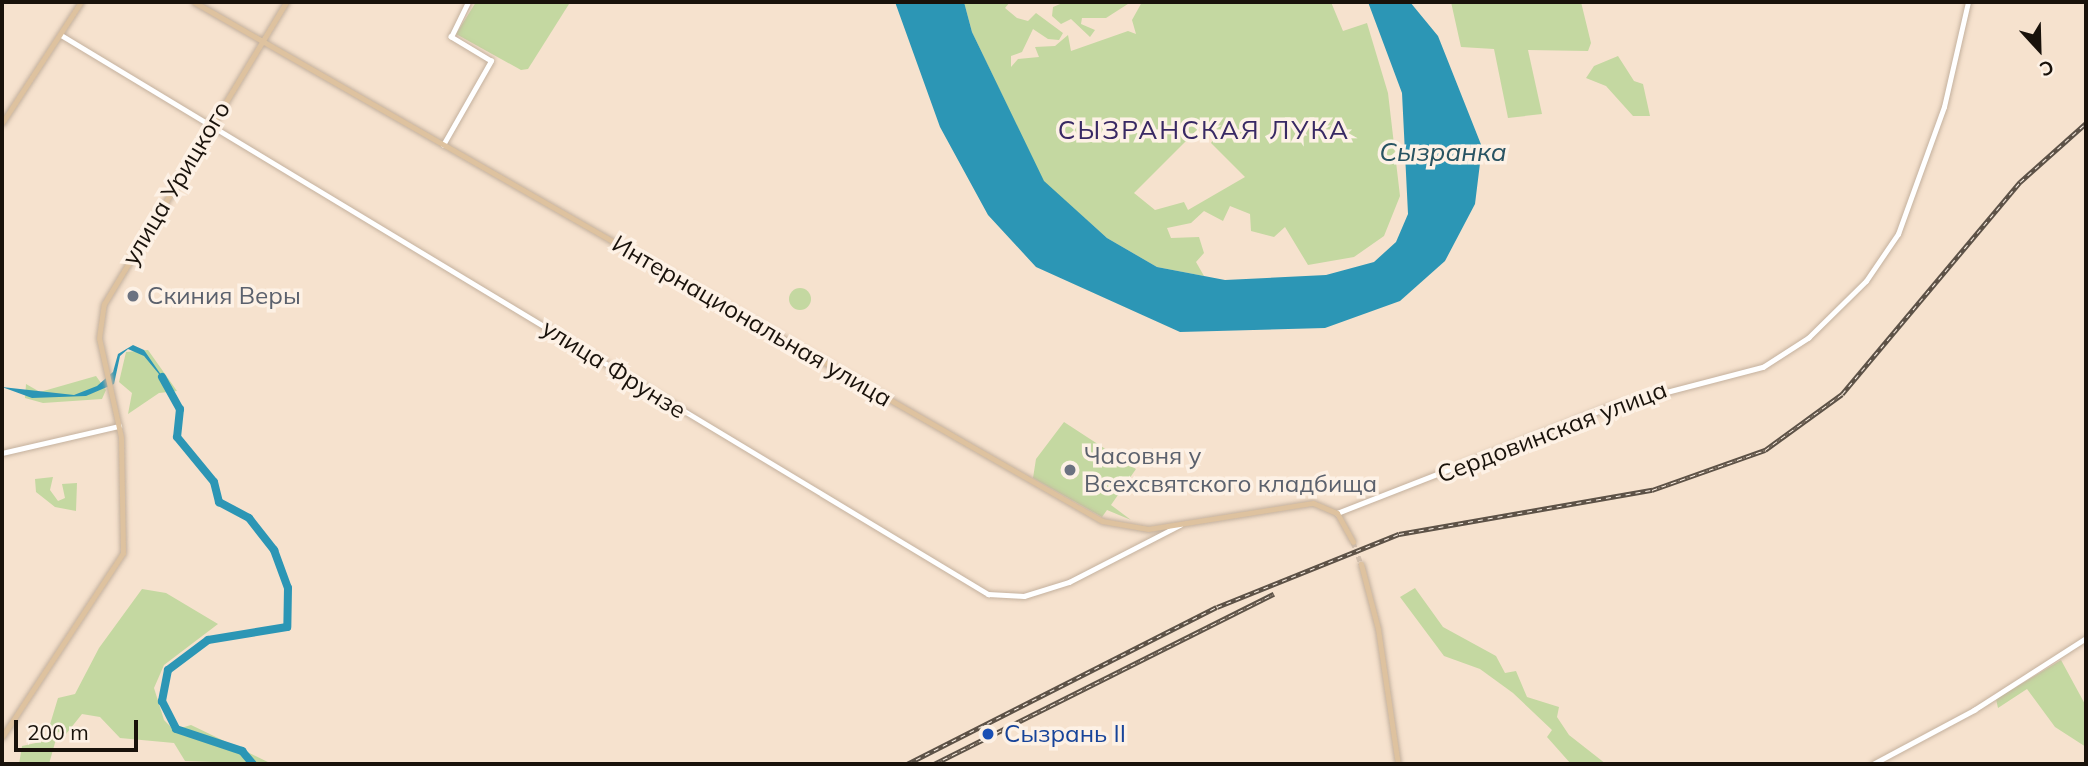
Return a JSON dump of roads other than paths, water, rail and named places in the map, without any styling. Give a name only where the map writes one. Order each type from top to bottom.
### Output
[{"type":"main road","points":[[2,122],[81,2]]},
{"type":"main road","name":"Интернациональная улица","points":[[194,2],[1102,521],[1148,529],[1299,504],[1337,513]]},
{"type":"main road","name":"улица Урицкого","points":[[2,737],[5,726],[123,553],[120,426],[99,338],[104,304],[286,2]]},
{"type":"main road","points":[[1337,513],[1353,542]]},
{"type":"main road","points":[[1361,564],[1378,629],[1398,764]]},
{"type":"street","points":[[443,145],[491,61],[453,40],[451,27],[468,2]]},
{"type":"street","name":"Сердовинская улица","points":[[1337,513],[1609,407],[1763,367],[1808,338],[1866,281],[1916,192],[1944,107],[1968,2]]},
{"type":"street","name":"улица Фрунзе","points":[[61,35],[988,594],[1016,597],[1069,582],[1180,524]]},
{"type":"street","points":[[2,453],[120,426]]},
{"type":"street","points":[[1148,529],[1151,540]]},
{"type":"street","points":[[1873,764],[1974,710],[2086,638]]},
{"type":"water","name":"Сызранка","points":[[895,2],[964,2],[972,32],[1044,181],[1107,238],[1157,267],[1225,280],[1326,275],[1374,262],[1396,242],[1408,214],[1402,93],[1368,2],[1410,2],[1438,36],[1482,147],[1475,204],[1445,261],[1400,301],[1325,328],[1180,332],[1036,267],[988,215],[940,127]]},
{"type":"water","points":[[133,345],[144,350],[168,385],[144,356],[128,349],[120,356],[114,384],[86,396],[32,398],[2,387],[74,395],[97,386],[113,372],[118,354]]},
{"type":"waterway","points":[[162,377],[180,409],[177,437],[214,482],[219,502],[249,518],[274,550],[288,588],[287,627],[208,640],[168,670],[162,701],[176,729],[242,751],[253,764]]},
{"type":"tunnel","points":[[1353,542],[1361,564]]},
{"type":"railway","points":[[907,764],[1217,607],[1399,534],[1652,490],[1765,450],[1842,394],[2020,182],[2086,123]]},
{"type":"railway","points":[[934,764],[1274,594]]},
{"type":"place","name":"Скиния Веры","points":[[133,296]]},
{"type":"place","name":"Часовня у Всехсвятского кладбища","points":[[1070,470]]},
{"type":"place","name":"Сызрань II","points":[[988,734]]},
{"type":"district","name":"СЫЗРАНСКАЯ ЛУКА","points":[[1204,130]]}]
